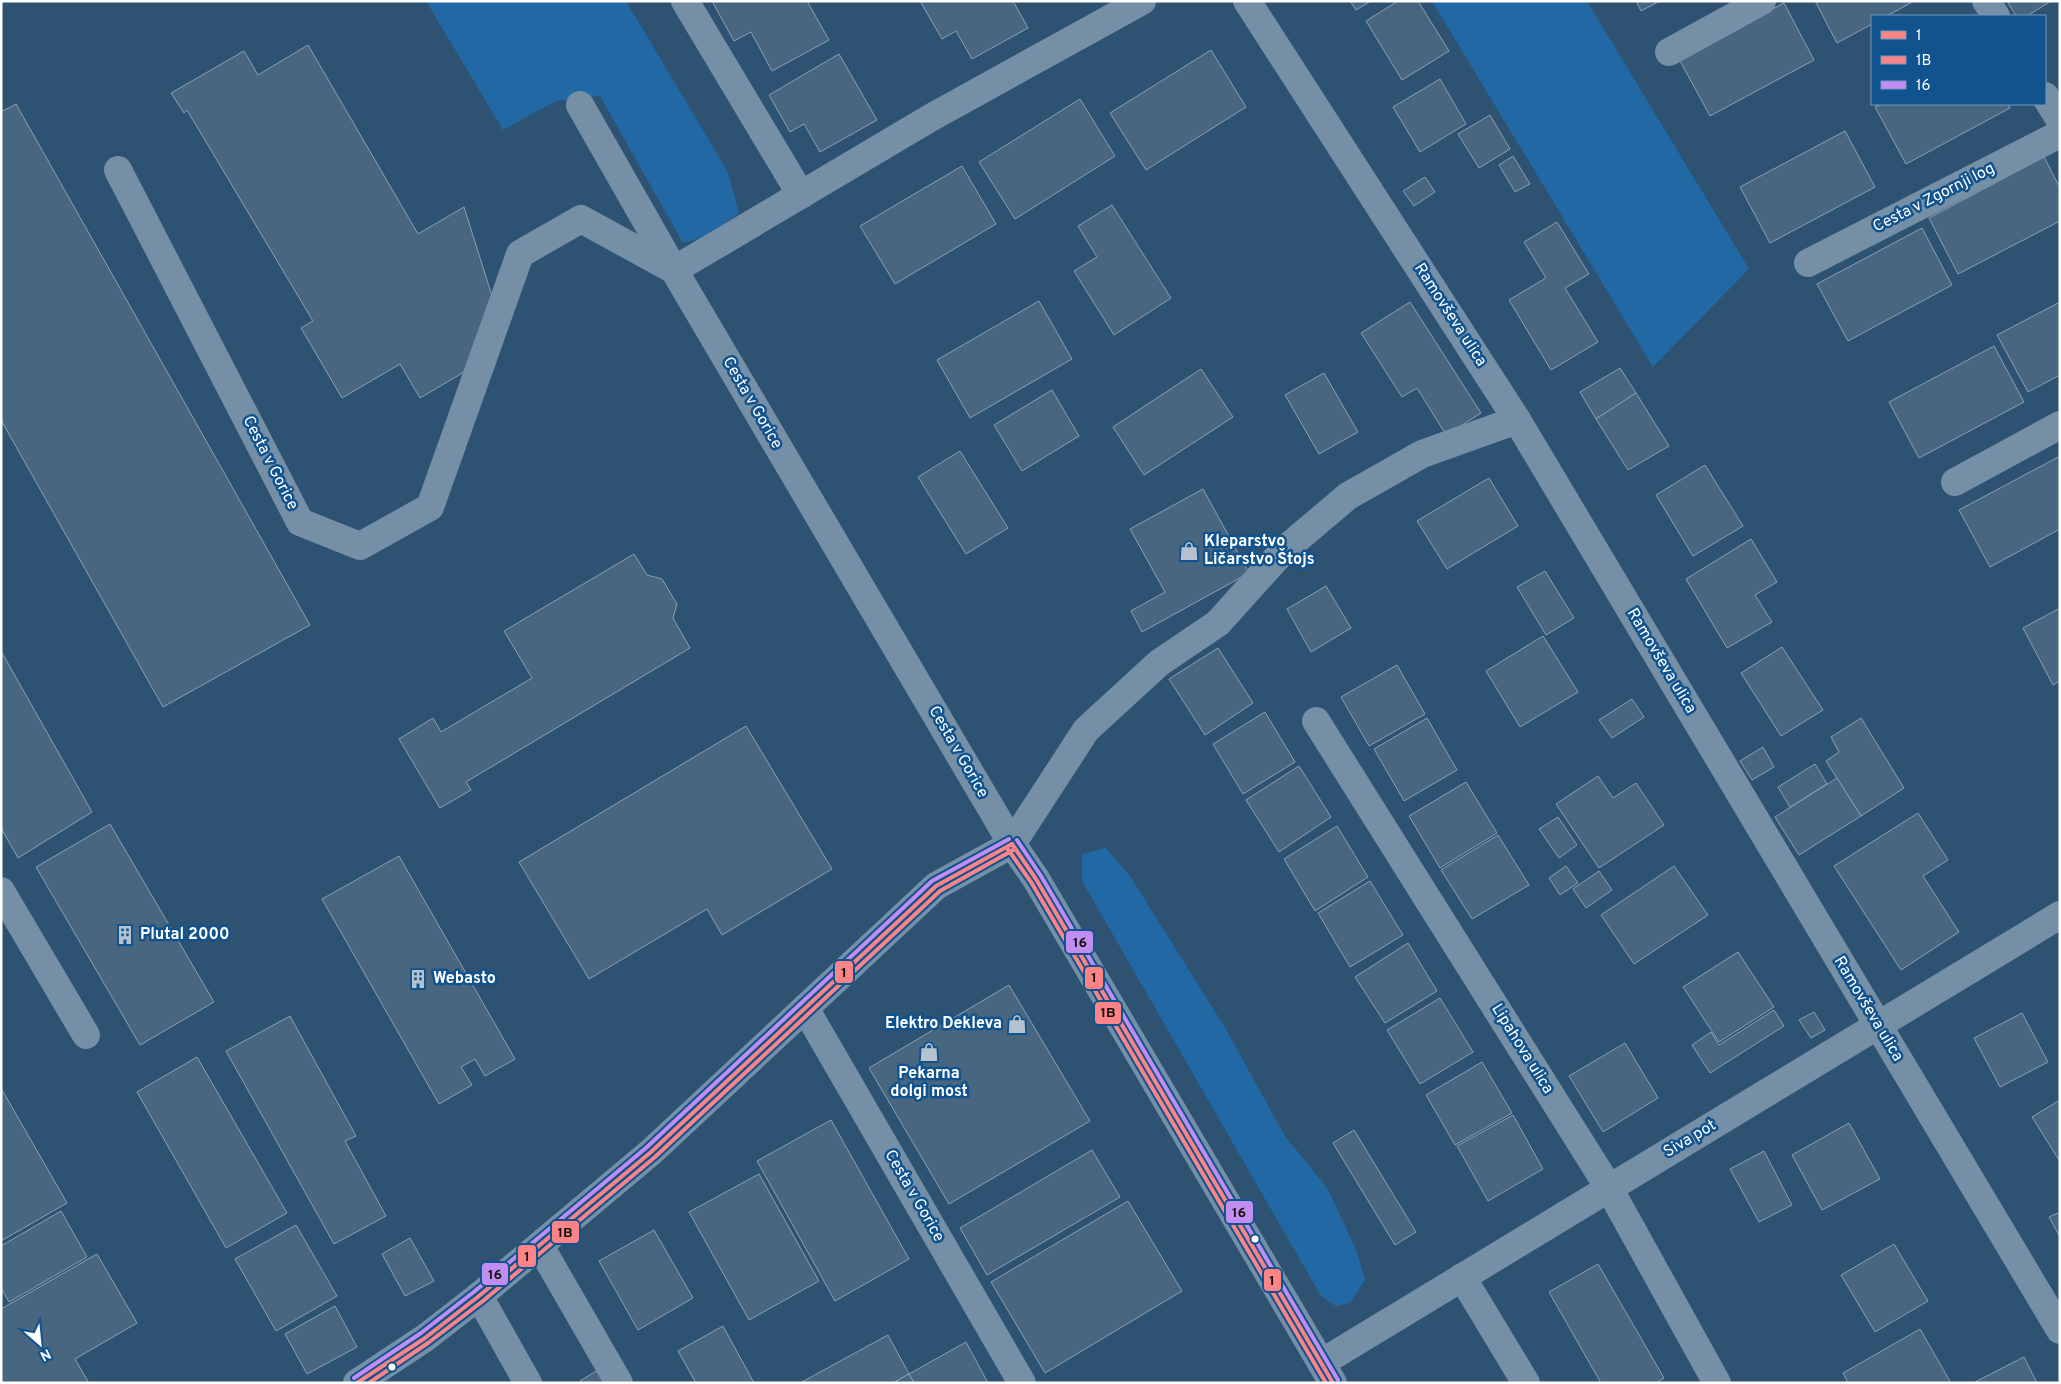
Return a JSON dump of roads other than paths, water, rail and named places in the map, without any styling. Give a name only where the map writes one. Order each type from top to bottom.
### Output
[{"type":"street","points":[[685,1],[802,195]]},
{"type":"street","points":[[580,105],[674,270],[932,117],[1142,1]]},
{"type":"street","name":"Ramovševa ulica","points":[[1248,1],[1517,420],[2060,1330]]},
{"type":"street","points":[[1669,52],[1762,1]]},
{"type":"street","points":[[1986,1],[1995,15]]},
{"type":"street","points":[[2046,98],[2060,120]]},
{"type":"street","name":"Cesta v Zgornji log","points":[[1808,263],[2060,134]]},
{"type":"street","name":"Cesta v Gorice","points":[[118,170],[300,522],[360,546],[430,506],[520,254],[581,219],[674,270],[1012,844],[1036,879],[1327,1373]]},
{"type":"street","points":[[357,1383],[425,1338],[479,1296],[650,1152],[936,886],[1012,844],[1086,730],[1159,663],[1218,623],[1283,551],[1348,496],[1422,454],[1517,420]]},
{"type":"street","points":[[1955,482],[2060,425]]},
{"type":"street","name":"Lipahova ulica","points":[[1316,721],[1609,1188],[1717,1383]]},
{"type":"street","points":[[1,891],[86,1035]]},
{"type":"street","name":"Siva pot","points":[[1327,1373],[1462,1277],[2060,915]]},
{"type":"street","name":"Cesta v Gorice","points":[[805,1008],[1022,1383]]},
{"type":"street","points":[[540,1246],[619,1383]]},
{"type":"street","points":[[1462,1277],[1526,1383]]},
{"type":"street","points":[[479,1296],[528,1383]]},
{"type":"place","name":"Kleparstvo Ličarstvo Štojs","points":[[1189,551]]},
{"type":"place","name":"Plutal 2000","points":[[125,935]]},
{"type":"place","name":"Webasto","points":[[418,979]]},
{"type":"place","name":"Elektro Dekleva","points":[[1017,1024]]},
{"type":"place","name":"Pekarna dolgi most","points":[[929,1052]]}]
